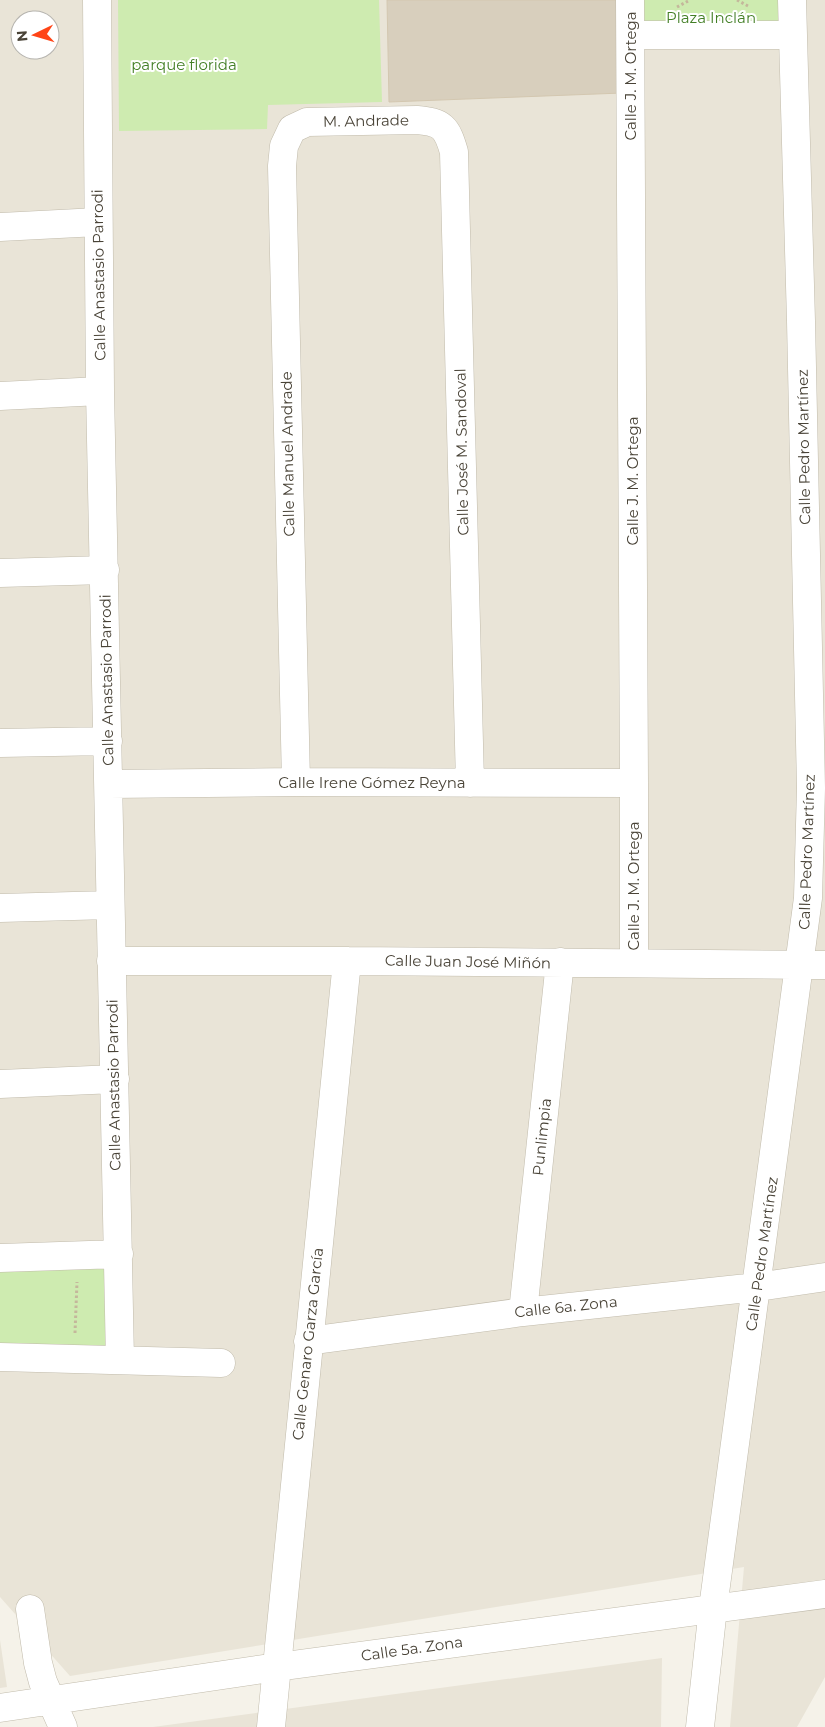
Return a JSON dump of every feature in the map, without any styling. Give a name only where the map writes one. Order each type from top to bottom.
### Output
[{"type":"street","name":"Calle Anastasio Parrodi","points":[[97,0],[100,391],[120,1360]]},
{"type":"street","name":"Calle J. M. Ortega","points":[[630,0],[634,962]]},
{"type":"street","name":"Calle Pedro Martínez","points":[[700,1727],[713,1608],[757,1287],[813,965],[808,898],[818,788],[792,0]]},
{"type":"street","points":[[631,35],[792,34]]},
{"type":"street","name":"M. Andrade","points":[[292,129],[307,122],[417,120],[430,121],[441,125]]},
{"type":"street","name":"Calle José M. Sandoval","points":[[441,125],[449,136],[454,152],[470,783]]},
{"type":"street","name":"Calle Manuel Andrade","points":[[292,129],[284,146],[282,166],[296,782]]},
{"type":"street","points":[[0,227],[98,222]]},
{"type":"street","points":[[0,396],[100,391]]},
{"type":"street","points":[[0,574],[104,570]]},
{"type":"street","points":[[0,743],[108,741]]},
{"type":"street","name":"Calle Irene Gómez Reyna","points":[[109,784],[296,782],[634,784]]},
{"type":"street","points":[[0,908],[110,905]]},
{"type":"street","name":"Calle Juan José Miñón","points":[[111,961],[347,960],[813,965]]},
{"type":"street","name":"Calle Genaro Garza García","points":[[271,1727],[347,960]]},
{"type":"street","name":"Punlimpia","points":[[523,1312],[560,962]]},
{"type":"street","points":[[0,1084],[115,1079]]},
{"type":"street","points":[[0,1258],[118,1254]]},
{"type":"street","name":"Calle 6a. Zona","points":[[308,1341],[523,1312],[757,1287],[825,1277]]},
{"type":"street","points":[[0,1357],[221,1363]]},
{"type":"street","name":"Calle 5a. Zona","points":[[0,1708],[277,1667],[825,1594]]},
{"type":"street","points":[[30,1609],[38,1663],[43,1682],[63,1727]]},
{"type":"path","points":[[66,1333],[75,1333],[77,1277]]},
{"type":"shaded area","points":[[0,0],[825,0],[825,1677],[797,1727],[730,1727],[744,1567],[70,1676],[0,1597]]},
{"type":"shaded area","points":[[0,1640],[7,1687],[0,1688]]},
{"type":"shaded area","points":[[662,1658],[661,1727],[153,1727]]},
{"type":"green space","name":"parque florida","points":[[118,0],[379,0],[382,102],[268,105],[267,129],[119,131]]},
{"type":"green space","name":"Plaza Inclán","points":[[630,0],[792,0],[792,35],[631,35]]},
{"type":"green space","points":[[119,1254],[120,1360],[0,1357],[0,1258]]},
{"type":"building","points":[[387,0],[620,0],[622,93],[389,102]]}]
